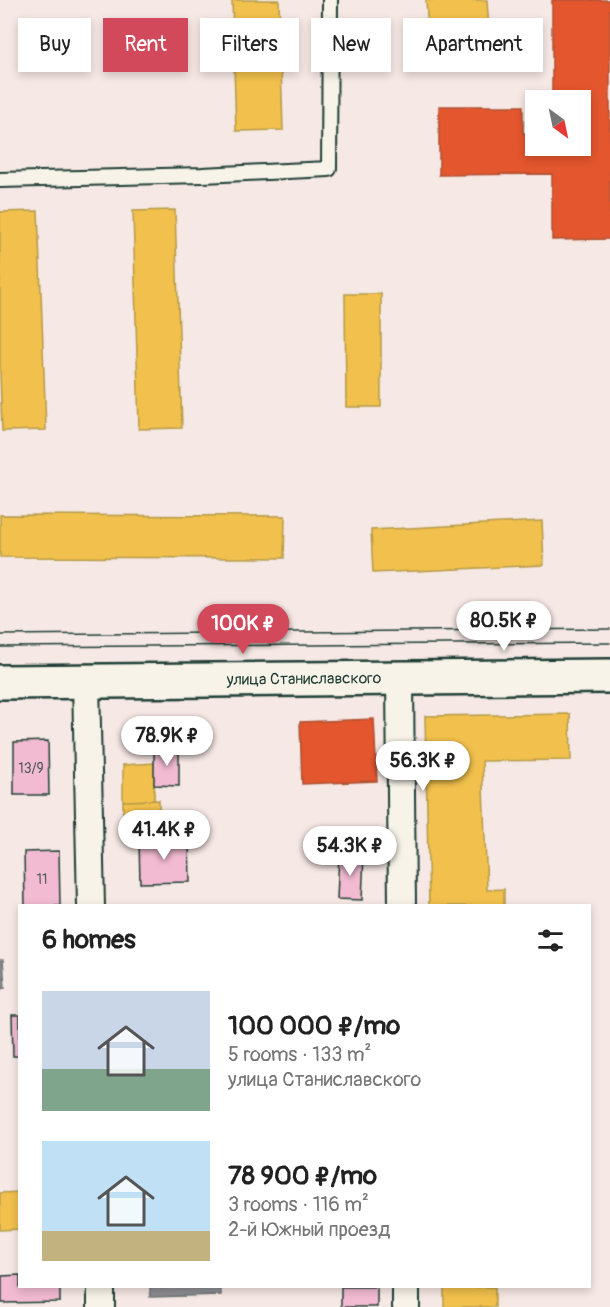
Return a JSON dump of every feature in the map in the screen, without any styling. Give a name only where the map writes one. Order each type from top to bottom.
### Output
[{"type":"main road","name":"улица Станиславского","points":[[0,682],[610,675]]},
{"type":"street","points":[[400,679],[402,904]]},
{"type":"street","points":[[86,682],[91,904]]},
{"type":"street","points":[[100,1288],[101,1307]]},
{"type":"street","points":[[406,1288],[406,1307]]},
{"type":"lane","points":[[0,180],[329,169],[330,0]]},
{"type":"building: Homes","points":[[232,0],[279,0],[280,18],[233,18]]},
{"type":"building: Homes","points":[[426,0],[487,0],[488,18],[427,18]]},
{"type":"building: Homes","points":[[234,72],[281,72],[283,130],[236,131]]},
{"type":"building: Homes","points":[[175,210],[182,428],[139,429],[133,211]]},
{"type":"building: Homes","points":[[38,211],[46,430],[2,431],[0,212]]},
{"type":"building: Homes","points":[[345,294],[381,294],[381,407],[346,407]]},
{"type":"building: Homes","points":[[0,515],[285,516],[284,558],[0,557]]},
{"type":"building: Homes","points":[[542,521],[544,565],[373,573],[371,530]]},
{"type":"building: Homes","points":[[570,714],[571,760],[482,761],[487,890],[504,889],[504,904],[429,904],[425,716]]},
{"type":"building: Homes","points":[[155,763],[154,800],[123,801],[123,765]]},
{"type":"building: Homes","points":[[159,800],[159,821],[123,821],[123,801]]},
{"type":"building: Homes","points":[[18,1192],[18,1229],[0,1230],[0,1193]]},
{"type":"building: Homes","points":[[444,1288],[495,1288],[495,1307],[444,1307]]},
{"type":"building: Shops","points":[[552,0],[610,0],[610,239],[552,240],[552,174],[439,175],[439,106],[523,106],[525,156],[591,156],[591,90],[552,90]]},
{"type":"building: Shops","points":[[374,719],[377,781],[302,784],[300,722]]},
{"type":"building: Industry","points":[[0,960],[3,960],[5,988],[0,989]]},
{"type":"building: Industry","points":[[150,1288],[221,1288],[221,1295],[150,1297]]},
{"type":"building: Other","points":[[48,741],[49,795],[14,795],[14,742]]},
{"type":"building: Other","points":[[179,747],[179,786],[154,785],[154,749]]},
{"type":"building: Other","points":[[189,840],[190,882],[140,883],[139,841]]},
{"type":"building: Other","points":[[59,851],[60,904],[25,904],[24,852]]},
{"type":"building: Other","points":[[339,854],[364,855],[362,900],[337,899]]},
{"type":"building: Other","points":[[12,1015],[18,1015],[18,1056],[13,1056]]},
{"type":"building: Other","points":[[18,1275],[18,1288],[60,1288],[60,1302],[2,1303],[2,1276]]},
{"type":"building: Other","points":[[341,1288],[377,1288],[377,1307],[341,1307]]},
{"type":"tram line","points":[[0,635],[610,629]]},
{"type":"tram line","points":[[0,647],[610,643]]}]
